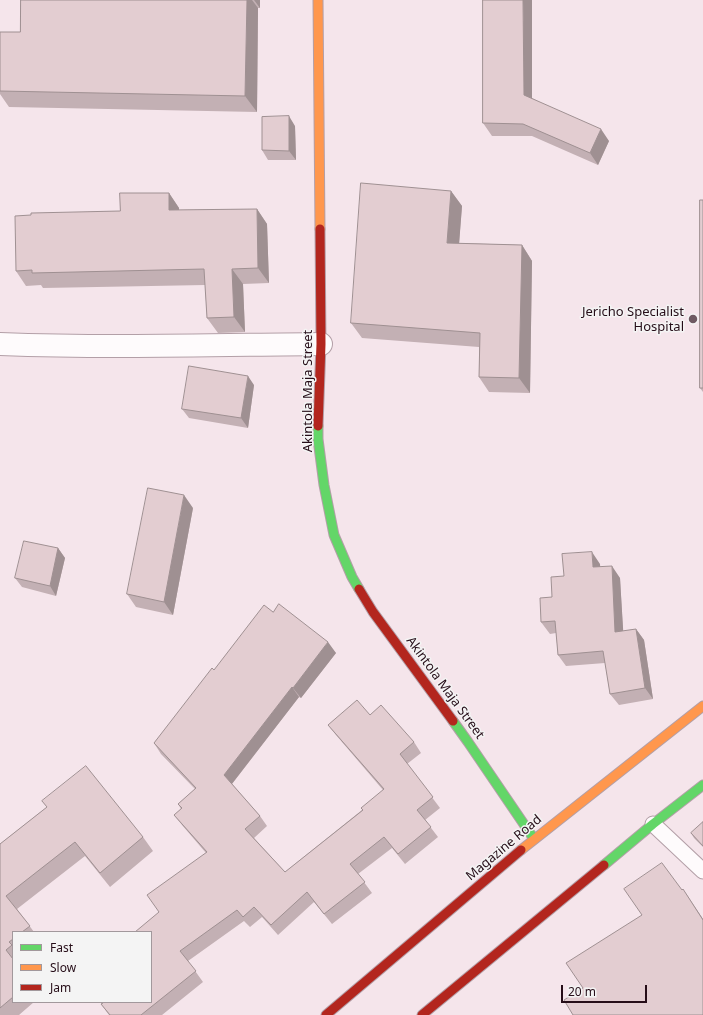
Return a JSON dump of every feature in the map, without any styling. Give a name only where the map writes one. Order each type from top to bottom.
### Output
[{"type":"street","name":"Akintola Maja Street","points":[[318,0],[321,344],[318,439],[324,485],[334,535],[352,577],[373,612],[468,742],[534,839]]},
{"type":"street","points":[[0,344],[42,346],[146,346],[321,344]]},
{"type":"street","name":"Magazine Road","points":[[326,1015],[534,839],[703,706]]},
{"type":"street","points":[[422,1015],[653,824],[703,785]]},
{"type":"lane","points":[[653,824],[703,871]]},
{"type":"building","points":[[21,0],[247,0],[245,96],[0,91],[0,32],[20,32]]},
{"type":"building","points":[[483,0],[523,0],[524,95],[601,129],[590,153],[523,124],[483,123]]},
{"type":"building","points":[[289,116],[289,151],[262,150],[262,117]]},
{"type":"building","points":[[361,183],[451,191],[447,243],[522,245],[519,378],[479,377],[480,333],[351,323]]},
{"type":"building","points":[[120,193],[169,193],[169,210],[257,209],[258,268],[232,269],[234,317],[207,318],[204,269],[32,273],[32,270],[16,271],[15,216],[31,215],[31,213],[120,211]]},
{"type":"building","points":[[700,200],[703,200],[703,388],[700,388]]},
{"type":"building","points":[[189,366],[248,376],[241,418],[182,409]]},
{"type":"building","points":[[148,488],[184,495],[164,602],[127,594]]},
{"type":"building","points":[[24,541],[58,548],[50,586],[15,578]]},
{"type":"building","points":[[592,552],[593,567],[612,566],[615,632],[636,629],[645,688],[610,694],[603,651],[558,655],[555,621],[541,622],[540,598],[552,597],[551,577],[564,576],[562,554]]},
{"type":"building","points":[[279,604],[328,642],[224,775],[260,816],[245,829],[285,872],[363,810],[361,808],[384,789],[328,725],[357,700],[370,715],[381,705],[414,742],[400,754],[433,797],[417,810],[431,827],[398,854],[384,837],[350,864],[365,882],[324,914],[307,892],[271,925],[254,907],[243,917],[237,910],[180,951],[196,971],[141,1015],[110,1015],[101,1004],[152,1003],[152,931],[136,931],[159,912],[147,895],[207,852],[174,815],[182,808],[178,804],[196,788],[154,743],[212,668],[214,670],[264,605],[273,612]]},
{"type":"building","points":[[86,766],[143,837],[100,873],[75,842],[6,896],[30,926],[23,931],[12,931],[12,940],[9,942],[12,945],[6,950],[12,958],[12,998],[0,1008],[0,844],[47,807],[42,801]]},
{"type":"building","points":[[703,822],[703,846],[691,833]]},
{"type":"building","points":[[662,863],[682,890],[683,889],[703,920],[703,1015],[573,1015],[564,1000],[583,988],[566,963],[642,915],[624,889]]},
{"type":"traffic: fast","points":[[318,426],[318,439],[324,485],[334,535],[352,577],[359,589]]},
{"type":"traffic: fast","points":[[453,721],[534,839]]},
{"type":"traffic: fast","points":[[604,865],[703,785]]},
{"type":"traffic: slow","points":[[318,0],[320,229]]},
{"type":"traffic: slow","points":[[521,850],[703,706]]},
{"type":"traffic: jam","points":[[318,426],[321,344],[320,229]]},
{"type":"traffic: jam","points":[[359,589],[373,612],[453,721]]},
{"type":"traffic: jam","points":[[326,1015],[521,850]]},
{"type":"traffic: jam","points":[[422,1015],[604,865]]},
{"type":"place","name":"Jericho Specialist Hospital","points":[[693,319]]}]
